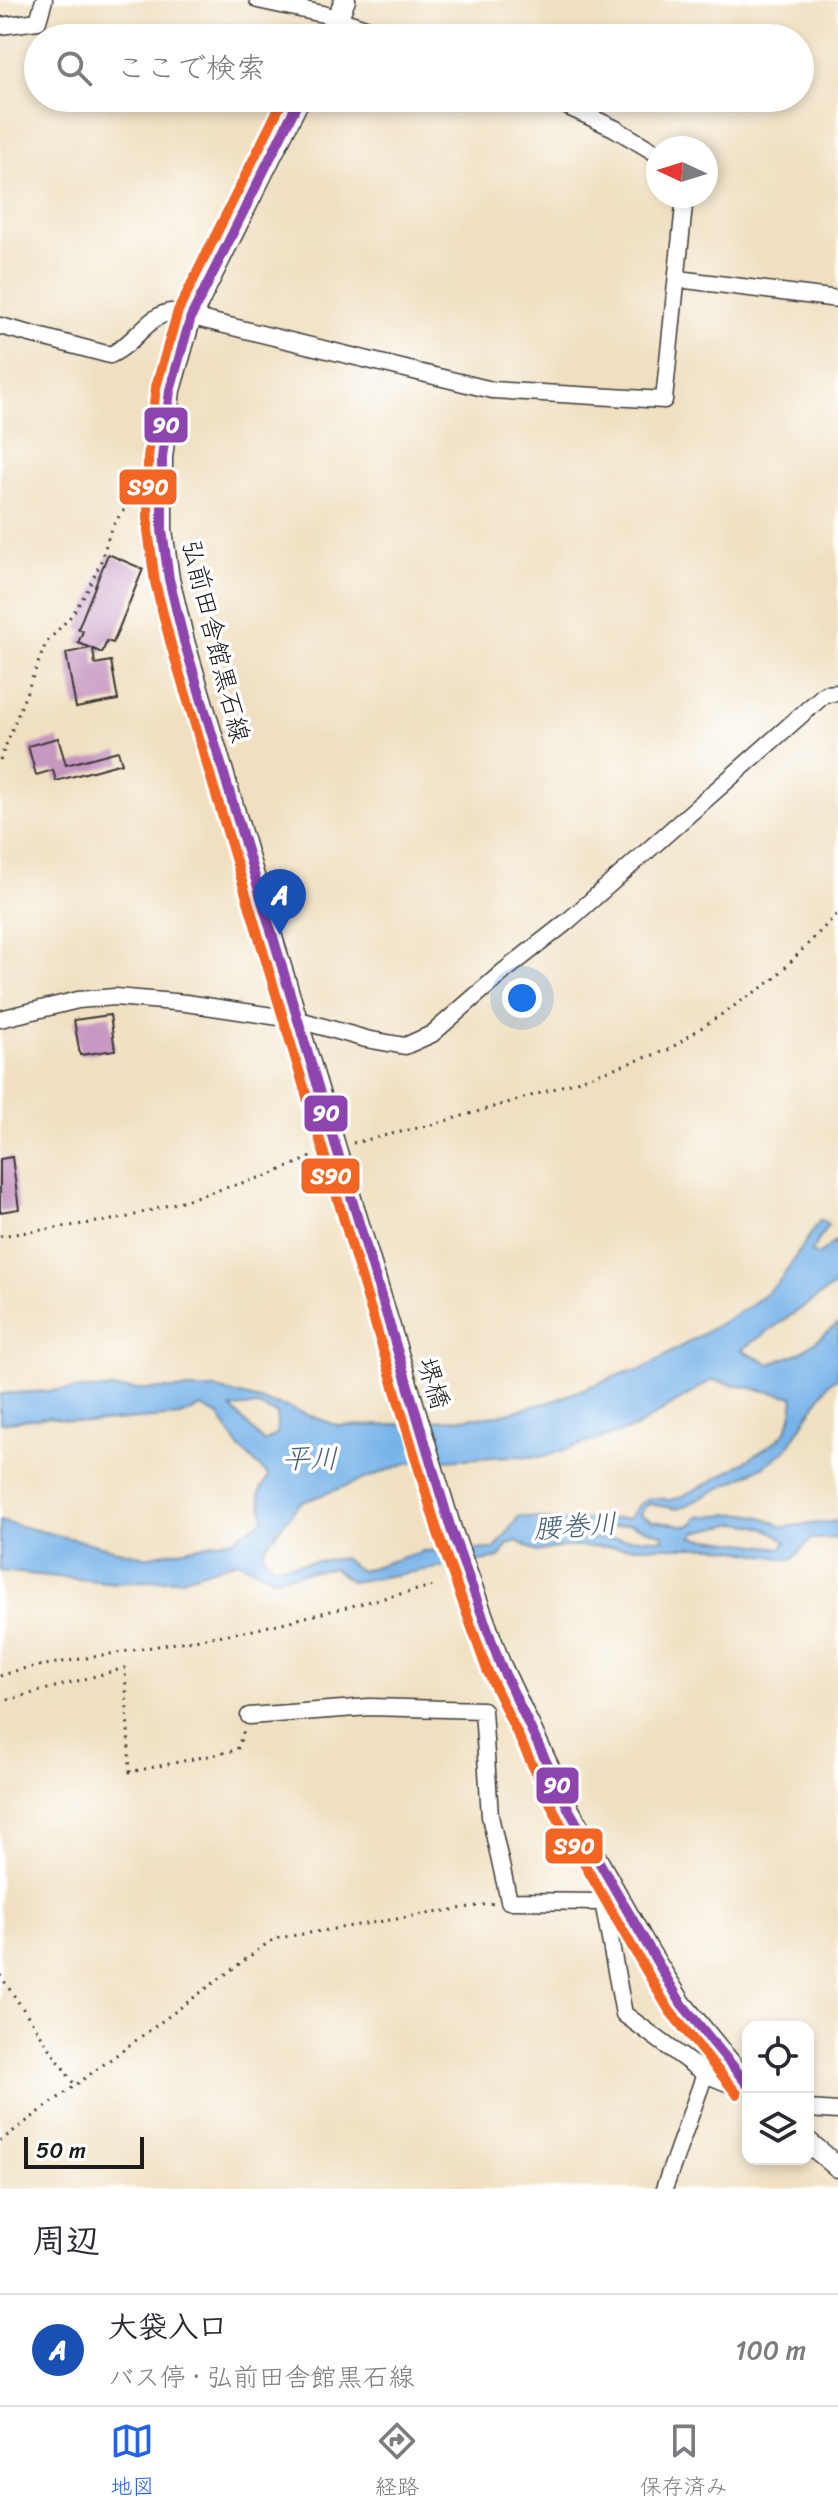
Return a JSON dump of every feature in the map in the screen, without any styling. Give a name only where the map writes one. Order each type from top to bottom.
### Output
[{"type":"main road","points":[[336,24],[345,0]]},
{"type":"main road","name":"弘前田舎館黒石線","points":[[293,112],[191,317],[170,390],[162,458],[163,542],[181,628],[338,1154]]},
{"type":"main road","name":"堺橋","points":[[338,1154],[451,1529],[483,1617],[519,1710],[611,1900]]},
{"type":"main road","points":[[611,1900],[681,2003],[742,2078]]},
{"type":"main road","points":[[814,2147],[838,2167]]},
{"type":"street","points":[[0,26],[38,21],[44,0]]},
{"type":"street","points":[[258,0],[323,14],[330,24]]},
{"type":"street","points":[[579,112],[646,147]]},
{"type":"street","points":[[0,326],[110,355],[125,349],[160,314],[171,312],[492,390],[664,400],[684,208]]},
{"type":"street","points":[[678,279],[838,299]]},
{"type":"street","points":[[0,1019],[78,1000],[115,997],[186,1003],[299,1020],[366,1039],[405,1046],[432,1034],[568,921],[825,694],[838,693]]},
{"type":"street","points":[[249,1716],[369,1707],[483,1710],[490,1816],[509,1901],[611,1900],[624,2014],[705,2074],[732,2085],[742,2084]]},
{"type":"street","points":[[664,2189],[705,2074]]},
{"type":"street","points":[[814,2109],[838,2111]]},
{"type":"path","points":[[0,760],[46,643],[71,616],[86,593],[100,564],[112,526],[123,511],[162,489]]},
{"type":"path","points":[[0,1236],[125,1218],[511,1102],[668,1050],[773,980],[838,913]]},
{"type":"path","points":[[0,1676],[21,1669],[295,1621],[437,1585]]},
{"type":"path","points":[[0,1702],[125,1668],[130,1772],[237,1750],[249,1716]]},
{"type":"path","points":[[0,2141],[278,1938],[509,1901]]},
{"type":"path","points":[[0,1975],[74,2084]]},
{"type":"water","points":[[820,1220],[828,1225],[811,1252],[818,1255],[838,1239],[838,1283],[741,1350],[770,1364],[801,1352],[838,1324],[838,1377],[829,1383],[787,1449],[765,1466],[679,1509],[648,1504],[639,1514],[652,1521],[690,1526],[698,1517],[731,1514],[762,1517],[782,1527],[838,1521],[838,1538],[811,1539],[792,1560],[718,1547],[563,1547],[537,1552],[517,1541],[508,1544],[499,1558],[352,1582],[333,1568],[274,1578],[237,1561],[182,1579],[116,1583],[0,1571],[0,1521],[146,1557],[233,1539],[264,1519],[259,1493],[269,1476],[239,1447],[219,1416],[201,1407],[180,1416],[86,1423],[48,1417],[0,1423],[0,1394],[79,1389],[217,1389],[283,1406],[339,1426],[392,1425],[499,1415],[553,1401],[627,1372],[639,1371],[750,1306],[778,1283]],"holes":[[[712,1380],[794,1397],[788,1425],[777,1440],[730,1471],[680,1497],[644,1501],[629,1518],[560,1521],[519,1516],[495,1549],[423,1551],[360,1571],[343,1558],[274,1566],[263,1554],[266,1545],[300,1503],[410,1462],[541,1457],[635,1428]],[[258,1406],[277,1414],[277,1434],[264,1442],[231,1408]],[[737,1523],[770,1530],[786,1542],[782,1548],[692,1537],[696,1532]],[[630,1524],[664,1535],[664,1539],[539,1538],[561,1532]]]},
{"type":"building","points":[[108,554],[143,569],[113,643],[107,641],[102,653],[93,649],[95,664],[111,661],[118,700],[76,708],[66,653],[91,648],[78,643],[83,631],[78,629]]},
{"type":"building","points":[[58,738],[66,765],[118,751],[122,763],[56,781],[53,770],[36,775],[28,746]]},
{"type":"building","points":[[110,1015],[115,1050],[80,1055],[74,1020]]},
{"type":"building","points":[[12,1157],[19,1209],[0,1212],[0,1159]]},
{"type":"transit line","name":"S90","points":[[277,112],[178,311],[156,387],[148,458],[148,530],[155,582],[171,645],[438,1533],[487,1670],[557,1817],[669,2010],[737,2094]]},
{"type":"transit line","name":"90","points":[[293,112],[191,317],[170,390],[162,458],[162,530],[169,579],[184,641],[451,1529],[500,1664],[569,1810],[681,2003],[742,2078]]},
{"type":"place","name":"大袋入口","points":[[280,935]]},
{"type":"water label","name":"平川","points":[[310,1458]]},
{"type":"water label","name":"腰巻川","points":[[575,1526]]}]
